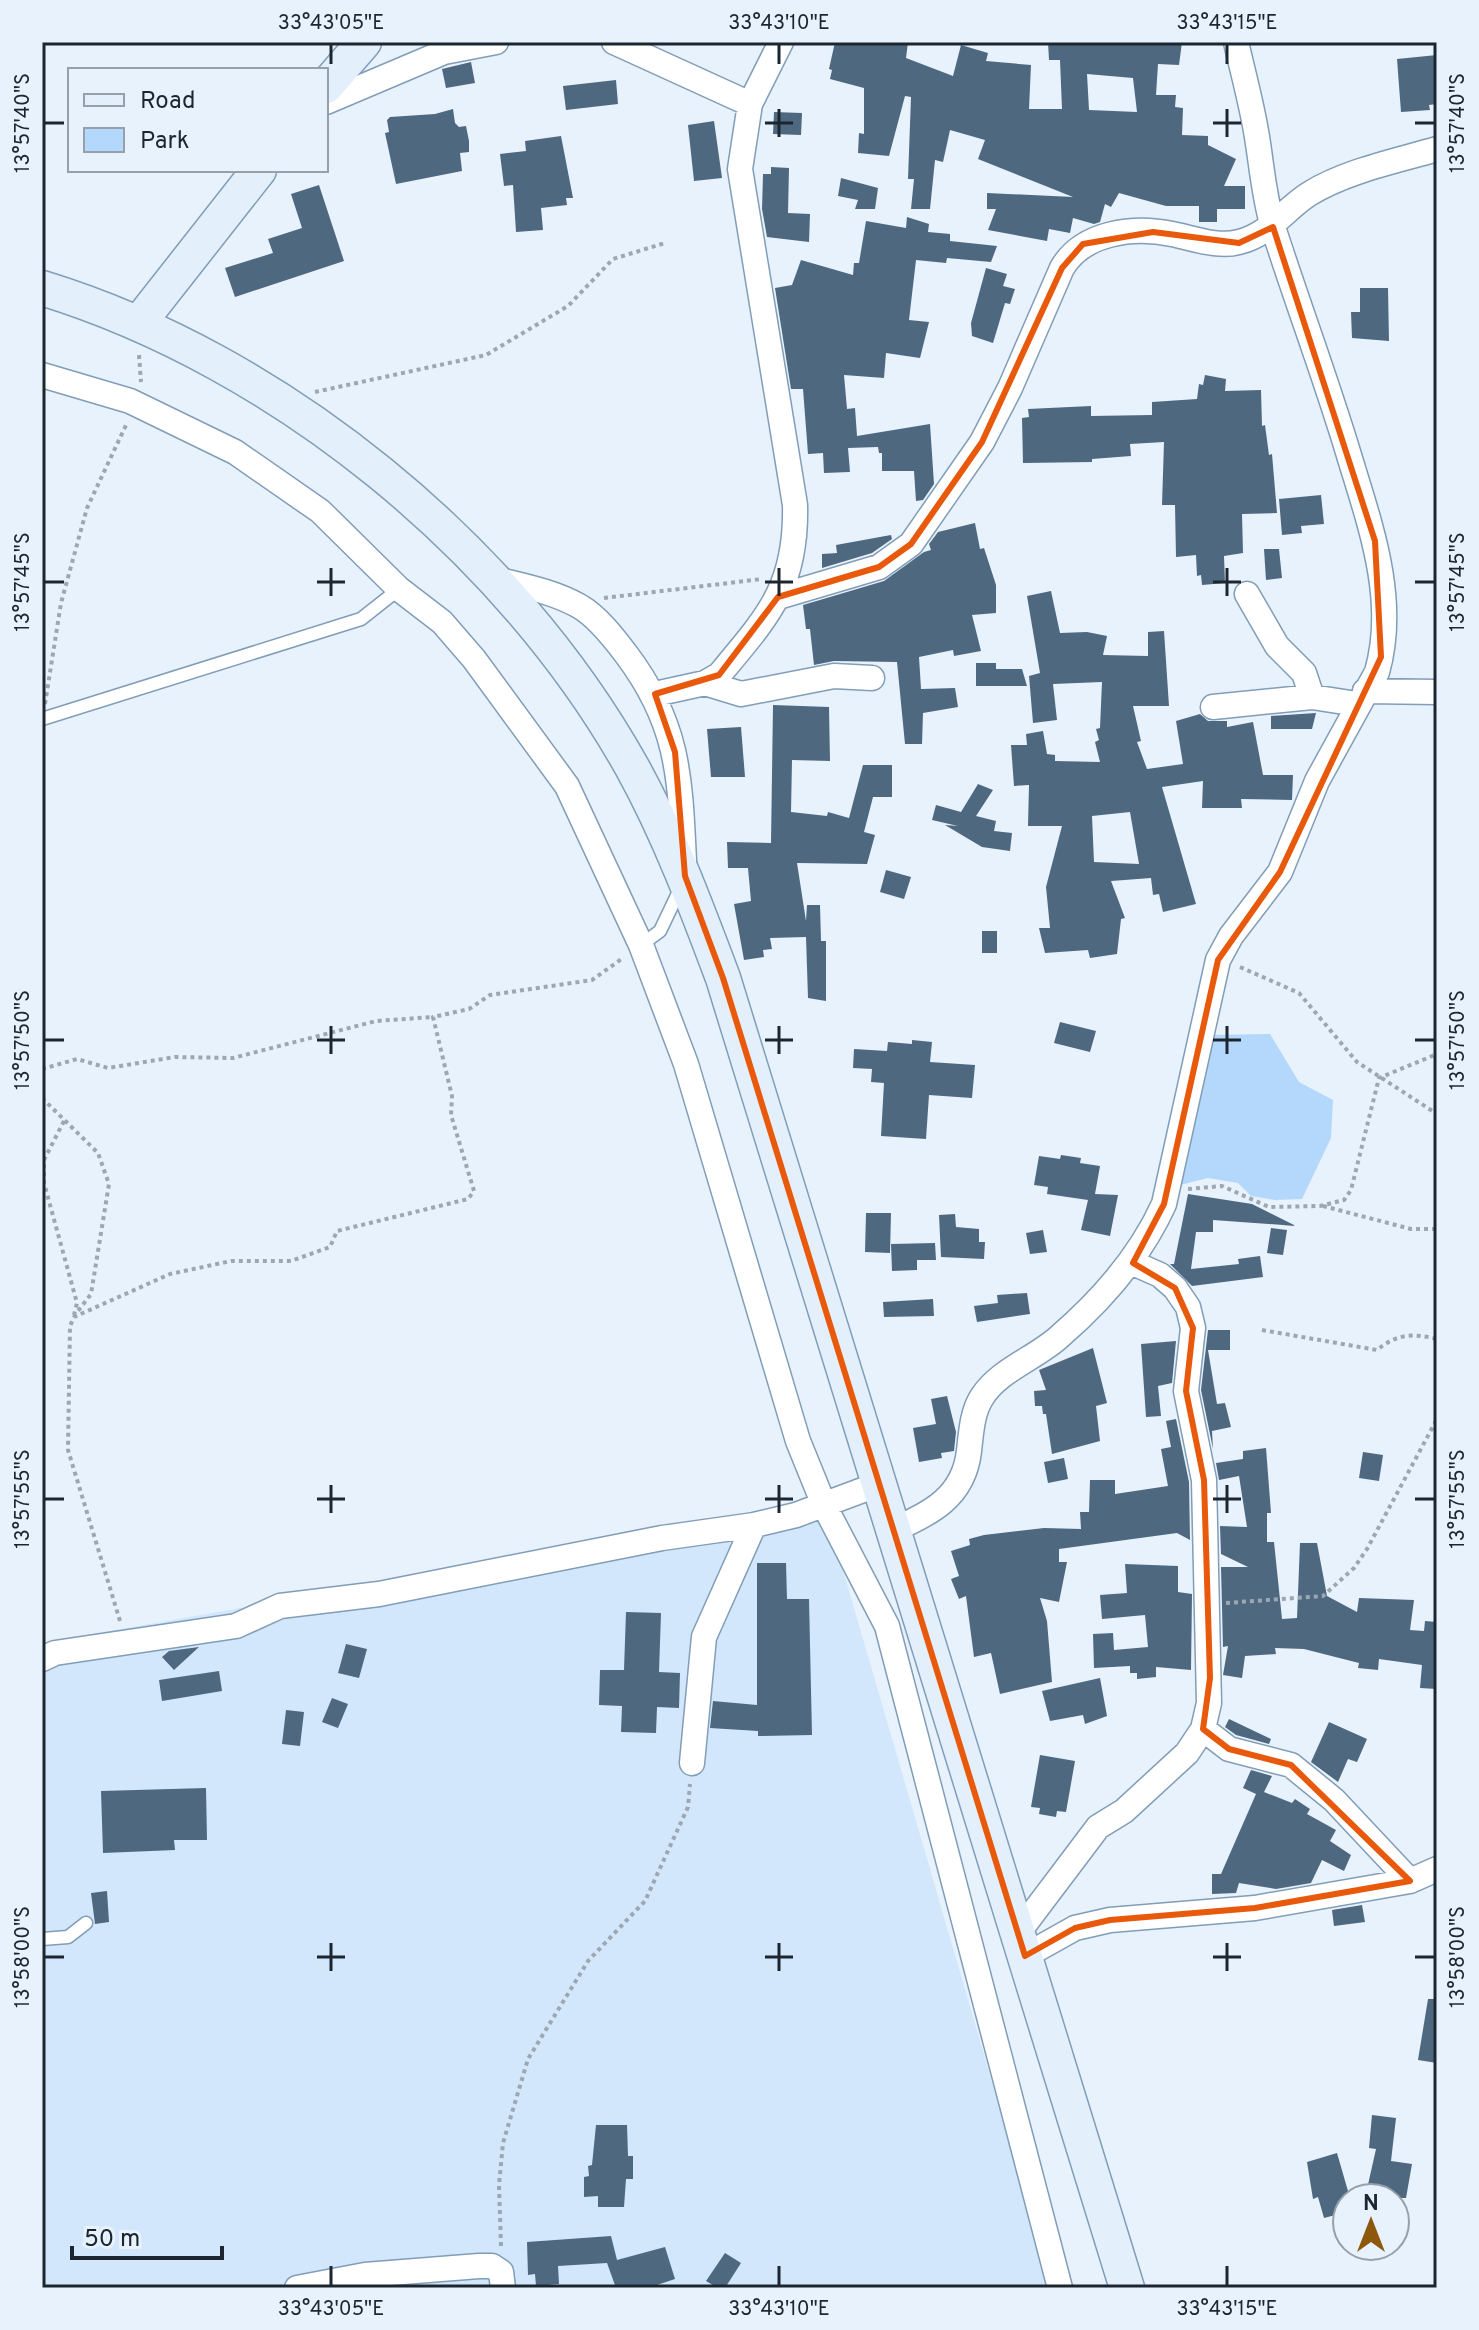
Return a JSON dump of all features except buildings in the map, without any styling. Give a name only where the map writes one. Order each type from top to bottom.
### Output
[{"type":"main road","points":[[328,84],[364,42]]},
{"type":"main road","points":[[138,324],[257,172]]},
{"type":"main road","points":[[42,288],[138,324],[278,400],[388,478],[490,577],[592,703],[638,778],[685,876],[723,978],[1127,2288]]},
{"type":"street","points":[[328,101],[444,52],[496,42]]},
{"type":"street","points":[[614,42],[750,104]]},
{"type":"street","points":[[655,694],[705,683],[719,675],[784,586],[795,549],[795,505],[740,169],[750,104],[781,42]]},
{"type":"street","points":[[893,1530],[932,1513],[945,1501],[969,1457],[981,1398],[998,1381],[1058,1338],[1133,1263],[1164,1204],[1218,960],[1231,936],[1280,872],[1317,781],[1381,657],[1380,563],[1312,334],[1273,227],[1262,186],[1257,137],[1236,42]]},
{"type":"street","points":[[784,586],[879,567],[911,544],[982,442],[1062,268],[1070,254],[1083,244],[1111,235],[1153,232],[1223,244],[1239,243],[1273,227],[1309,194],[1437,149]]},
{"type":"street","points":[[42,375],[130,401],[235,452],[320,511],[399,589],[442,622],[474,659],[567,786],[641,945],[686,1064],[798,1441],[824,1505],[887,1626],[1060,2288]]},
{"type":"street","points":[[490,577],[583,608],[615,639],[655,694],[675,752],[685,876]]},
{"type":"street","points":[[1247,594],[1277,646],[1304,673],[1312,697]]},
{"type":"street","points":[[705,683],[741,694],[834,676],[872,678]]},
{"type":"street","points":[[1213,707],[1312,697],[1361,698],[1437,692]]},
{"type":"street","points":[[1022,1944],[1098,1827],[1156,1784],[1187,1753],[1203,1729],[1210,1678],[1205,1606],[1204,1480],[1186,1391],[1193,1328],[1188,1307],[1175,1288],[1160,1275],[1133,1263]]},
{"type":"street","points":[[42,1659],[55,1653],[236,1626],[280,1606],[379,1594],[662,1538],[754,1525],[824,1505],[879,1484]]},
{"type":"street","points":[[692,1763],[704,1637],[754,1525]]},
{"type":"street","points":[[1203,1729],[1229,1749],[1291,1765],[1334,1800],[1410,1881]]},
{"type":"street","points":[[1022,1944],[1110,1920],[1255,1908],[1410,1881],[1437,1869]]},
{"type":"street","points":[[297,2288],[365,2275],[479,2266],[492,2266],[502,2280]]},
{"type":"lane","points":[[42,719],[361,619],[399,589]]},
{"type":"lane","points":[[641,945],[660,931],[685,876]]},
{"type":"lane","points":[[42,1939],[68,1937],[86,1923]]},
{"type":"path","points":[[278,400],[486,355],[568,306],[613,259],[665,243]]},
{"type":"path","points":[[42,710],[52,671],[61,603],[87,508],[127,422],[130,401],[141,383],[138,324]]},
{"type":"path","points":[[570,602],[784,586]]},
{"type":"path","points":[[42,1069],[77,1059],[108,1068],[175,1057],[233,1058],[376,1021],[433,1017],[469,1009],[490,995],[592,980],[641,945]]},
{"type":"path","points":[[1218,960],[1258,972],[1299,993],[1357,1062],[1437,1114]]},
{"type":"path","points":[[74,1317],[170,1274],[231,1261],[291,1261],[330,1247],[337,1231],[468,1199],[474,1191],[451,1115],[452,1096],[433,1017]]},
{"type":"path","points":[[1379,1078],[1437,1054]]},
{"type":"path","points":[[1164,1204],[1188,1189],[1222,1186],[1269,1207],[1320,1206],[1344,1200],[1351,1190],[1379,1078]]},
{"type":"path","points":[[42,1098],[98,1153],[109,1184],[91,1294],[74,1317]]},
{"type":"path","points":[[64,1121],[44,1160],[44,1183],[77,1303],[70,1326],[68,1450],[126,1644]]},
{"type":"path","points":[[1320,1206],[1411,1229],[1437,1229]]},
{"type":"path","points":[[1262,1330],[1377,1350],[1392,1337],[1419,1334],[1437,1339]]},
{"type":"path","points":[[1205,1606],[1323,1596],[1354,1568],[1367,1549],[1437,1419]]},
{"type":"path","points":[[502,2280],[499,2185],[503,2143],[528,2059],[588,1961],[645,1901],[688,1807],[692,1763]]},
{"type":"highlighted area","points":[[1273,227],[1375,541],[1381,657],[1280,872],[1218,960],[1164,1204],[1133,1263],[1175,1288],[1193,1328],[1186,1391],[1204,1480],[1210,1678],[1203,1729],[1229,1749],[1291,1765],[1410,1881],[1255,1908],[1110,1920],[1075,1928],[1025,1956],[723,978],[685,876],[675,752],[655,694],[719,675],[778,597],[879,567],[911,544],[982,442],[1062,268],[1083,244],[1153,232],[1239,243]]},
{"type":"shaded area","points":[[824,1505],[1052,2288],[42,2288],[42,1643]]},
{"type":"green space","points":[[1270,1034],[1299,1082],[1333,1100],[1331,1138],[1302,1199],[1275,1200],[1251,1196],[1238,1183],[1208,1178],[1172,1187],[1208,1035]]}]
